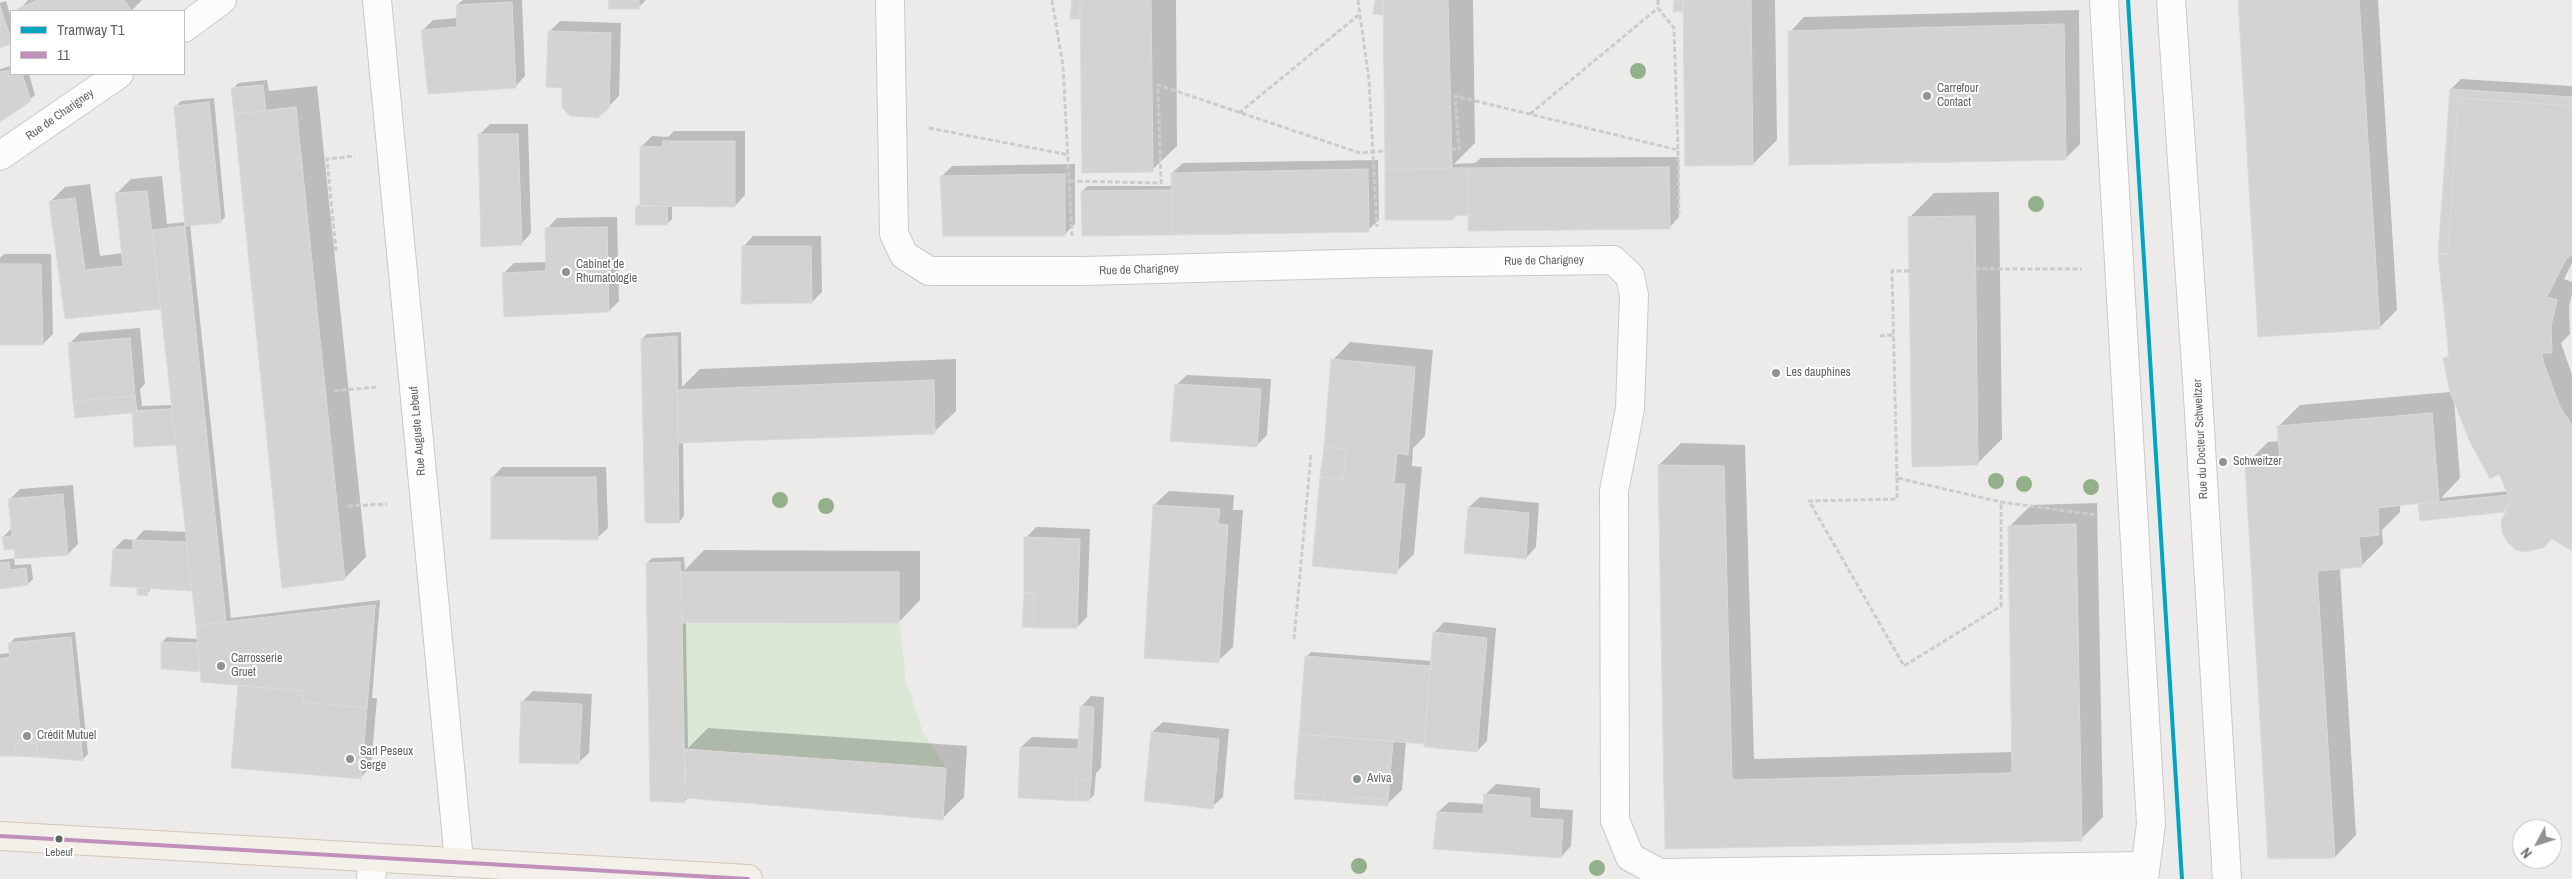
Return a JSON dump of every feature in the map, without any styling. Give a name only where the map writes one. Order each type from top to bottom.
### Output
[{"type":"main road","points":[[0,836],[372,868],[459,861],[626,875],[748,879]]},
{"type":"street","points":[[185,27],[222,0]]},
{"type":"street","name":"Rue Auguste Lebeuf","points":[[377,0],[459,861]]},
{"type":"street","name":"Rue de Charigney","points":[[890,0],[894,121],[894,234],[904,255],[929,271],[1073,271],[1379,263],[1613,260],[1630,276],[1634,295],[1630,409],[1614,491],[1615,820],[1630,857],[1660,873],[2145,872]]},
{"type":"street","points":[[2104,0],[2146,713],[2151,824],[2145,872]]},
{"type":"street","name":"Rue du Docteur Schweitzer","points":[[2171,0],[2197,370],[2227,879]]},
{"type":"street","name":"Rue de Charigney","points":[[0,156],[118,75]]},
{"type":"path","points":[[1052,0],[1063,66],[1069,156],[1073,271]]},
{"type":"path","points":[[1358,0],[1361,13],[1374,152],[1379,263]]},
{"type":"path","points":[[1658,0],[1658,8],[1674,28],[1679,214]]},
{"type":"path","points":[[1530,114],[1658,8]]},
{"type":"path","points":[[1239,113],[1361,13]]},
{"type":"path","points":[[1070,181],[1161,183],[1158,85],[1360,153],[1384,152]]},
{"type":"path","points":[[1452,149],[1458,150],[1455,96],[1678,150]]},
{"type":"path","points":[[894,121],[1069,156]]},
{"type":"path","points":[[336,251],[327,159],[364,155]]},
{"type":"path","points":[[1975,270],[2090,268]]},
{"type":"path","points":[[1909,271],[1892,271],[1897,499],[1809,501],[1904,666],[2001,606],[2001,502]]},
{"type":"path","points":[[1880,336],[1893,336]]},
{"type":"path","points":[[334,391],[378,386]]},
{"type":"path","points":[[1294,639],[1311,455]]},
{"type":"path","points":[[1898,478],[2001,502],[2099,516]]},
{"type":"path","points":[[348,506],[390,503]]},
{"type":"green space","points":[[899,623],[906,680],[923,732],[946,768],[685,749],[682,624]]},
{"type":"building","points":[[38,0],[124,0],[131,10],[18,10]]},
{"type":"building","points":[[608,0],[639,0],[639,9],[609,9]]},
{"type":"building","points":[[1072,0],[1080,0],[1080,19],[1070,19]]},
{"type":"building","points":[[1080,0],[1151,0],[1153,172],[1082,173]]},
{"type":"building","points":[[1375,0],[1383,0],[1384,15],[1373,14]]},
{"type":"building","points":[[1383,0],[1448,0],[1452,168],[1385,170]]},
{"type":"building","points":[[1674,0],[1683,0],[1683,11],[1673,12]]},
{"type":"building","points":[[1683,0],[1751,0],[1753,165],[1685,166]]},
{"type":"building","points":[[2238,0],[2359,0],[2380,329],[2258,337]]},
{"type":"building","points":[[512,2],[516,88],[428,94],[421,30],[457,27],[456,5]]},
{"type":"building","points":[[0,6],[10,36],[10,44],[0,48]]},
{"type":"building","name":"Carrefour Contact","points":[[2064,24],[2066,160],[1789,165],[1788,31]]},
{"type":"building","points":[[548,31],[611,33],[609,108],[598,118],[570,116],[562,107],[562,88],[546,87]]},
{"type":"building","points":[[10,70],[10,75],[22,75],[31,101],[0,122],[0,72]]},
{"type":"building","points":[[263,85],[266,111],[234,114],[231,88]]},
{"type":"building","points":[[2450,89],[2572,97],[2572,106],[2458,98],[2448,254],[2438,254]]},
{"type":"building","points":[[2458,98],[2572,106],[2572,254],[2566,259],[2547,297],[2557,300],[2551,326],[2552,353],[2542,353],[2544,364],[2560,407],[2572,425],[2572,551],[2552,539],[2543,548],[2525,552],[2516,550],[2508,543],[2502,532],[2501,520],[2511,502],[2499,474],[2490,479],[2470,442],[2449,389],[2443,358],[2449,357],[2438,254],[2448,254]]},
{"type":"building","points":[[209,102],[221,223],[185,226],[174,106]]},
{"type":"building","points":[[296,107],[345,580],[282,588],[234,114]]},
{"type":"building","points":[[478,134],[518,134],[522,245],[481,247]]},
{"type":"building","points":[[663,141],[735,141],[735,207],[640,206],[640,146],[662,147]]},
{"type":"building","points":[[1669,167],[1670,229],[1468,231],[1469,168]]},
{"type":"building","points":[[1469,168],[1468,215],[1454,216],[1453,220],[1385,220],[1385,170]]},
{"type":"building","points":[[1368,169],[1369,232],[1172,235],[1171,173]]},
{"type":"building","points":[[1065,174],[1065,236],[943,236],[940,176]]},
{"type":"building","points":[[1171,190],[1172,235],[1082,236],[1081,191]]},
{"type":"building","points":[[147,191],[161,309],[65,319],[49,201],[75,198],[85,270],[123,266],[115,193]]},
{"type":"building","points":[[636,206],[667,206],[668,225],[635,225]]},
{"type":"building","points":[[1975,216],[1978,465],[1912,467],[1908,217]]},
{"type":"building","points":[[185,226],[226,622],[196,625],[152,230]]},
{"type":"building","name":"Cabinet de Rhumatologie","points":[[607,227],[609,312],[504,317],[502,273],[546,271],[545,228]]},
{"type":"building","points":[[742,246],[811,246],[812,303],[741,304]]},
{"type":"building","points":[[0,264],[41,264],[43,345],[0,345]]},
{"type":"building","points":[[677,336],[679,523],[645,523],[641,339]]},
{"type":"building","points":[[130,338],[135,396],[73,401],[68,343]]},
{"type":"building","points":[[1331,359],[1415,367],[1408,455],[1397,453],[1394,484],[1405,484],[1397,574],[1312,566],[1320,477],[1343,479],[1346,449],[1324,447]]},
{"type":"building","points":[[934,380],[935,434],[678,443],[677,390]]},
{"type":"building","points":[[1175,384],[1261,389],[1257,447],[1170,441]]},
{"type":"building","points":[[135,396],[137,411],[132,413],[75,418],[73,401]]},
{"type":"building","points":[[171,409],[176,445],[134,447],[132,411]]},
{"type":"building","points":[[2432,413],[2439,501],[2378,508],[2379,535],[2359,537],[2362,567],[2317,571],[2335,858],[2268,859],[2245,464],[2280,461],[2277,426]]},
{"type":"building","points":[[1324,447],[1346,449],[1343,479],[1320,477]]},
{"type":"building","points":[[1658,465],[1724,466],[1732,780],[2012,773],[2008,526],[2076,524],[2082,841],[1665,849]]},
{"type":"building","points":[[491,477],[596,477],[598,540],[491,539]]},
{"type":"building","points":[[63,494],[68,555],[15,559],[14,549],[4,550],[2,537],[12,536],[8,499]]},
{"type":"building","points":[[2508,495],[2511,502],[2504,512],[2420,521],[2418,504]]},
{"type":"building","points":[[1153,505],[1220,509],[1218,524],[1228,525],[1219,663],[1144,658]]},
{"type":"building","points":[[1468,507],[1529,513],[1526,559],[1464,553]]},
{"type":"building","points":[[1024,537],[1080,539],[1077,628],[1034,628],[1034,593],[1024,593]]},
{"type":"building","points":[[133,540],[186,542],[191,591],[110,586],[113,549],[133,550]]},
{"type":"building","points":[[9,562],[10,570],[26,568],[28,585],[0,589],[0,563]]},
{"type":"building","points":[[680,562],[685,803],[650,801],[646,563]]},
{"type":"building","points":[[681,572],[899,572],[899,623],[682,623]]},
{"type":"building","points":[[137,588],[148,589],[147,596],[137,595]]},
{"type":"building","points":[[1024,593],[1034,593],[1034,628],[1022,627]]},
{"type":"building","points":[[375,605],[367,708],[303,702],[304,691],[201,682],[196,625]]},
{"type":"building","points":[[1433,632],[1487,638],[1477,752],[1424,747]]},
{"type":"building","points":[[71,637],[83,761],[37,757],[37,743],[15,744],[16,756],[0,756],[0,659],[10,657],[8,643]]},
{"type":"building","points":[[161,642],[197,643],[200,672],[161,669]]},
{"type":"building","points":[[1305,656],[1430,666],[1424,744],[1299,734]]},
{"type":"building","points":[[238,686],[304,691],[303,702],[367,708],[361,779],[231,768]]},
{"type":"building","points":[[521,701],[582,704],[579,764],[519,763]]},
{"type":"building","points":[[1080,706],[1094,707],[1091,780],[1076,779],[1076,801],[1018,798],[1020,747],[1078,749]]},
{"type":"building","points":[[1151,732],[1219,739],[1213,809],[1144,801]]},
{"type":"building","points":[[1299,734],[1393,741],[1388,800],[1356,797],[1356,804],[1324,801],[1324,795],[1294,793]]},
{"type":"building","points":[[37,743],[37,757],[16,756],[15,744]]},
{"type":"building","points":[[685,749],[946,768],[943,820],[686,798]]},
{"type":"building","points":[[1076,779],[1091,780],[1089,801],[1076,801]]},
{"type":"building","points":[[1294,793],[1324,795],[1324,801],[1294,799]]},
{"type":"building","points":[[1484,794],[1530,798],[1530,818],[1563,820],[1561,858],[1433,849],[1437,812],[1483,814]]},
{"type":"building","points":[[1356,797],[1388,800],[1388,806],[1356,804]]},
{"type":"tram line","name":"T1","points":[[2128,0],[2182,879]]},
{"type":"transit line","name":"11","points":[[0,836],[748,879]]},
{"type":"place","name":"Carrefour Contact","points":[[1927,96]]},
{"type":"place","name":"Cabinet de Rhumatologie","points":[[566,272]]},
{"type":"place","name":"Les dauphines","points":[[1776,373]]},
{"type":"place","name":"Schweitzer","points":[[2223,462]]},
{"type":"place","name":"Carrosserie Gruet","points":[[221,666]]},
{"type":"place","name":"Crédit Mutuel","points":[[27,736]]},
{"type":"place","name":"Sarl Peseux Serge","points":[[350,759]]},
{"type":"place","name":"Aviva","points":[[1357,779]]},
{"type":"place","name":"Lebeuf","points":[[59,839]]}]
